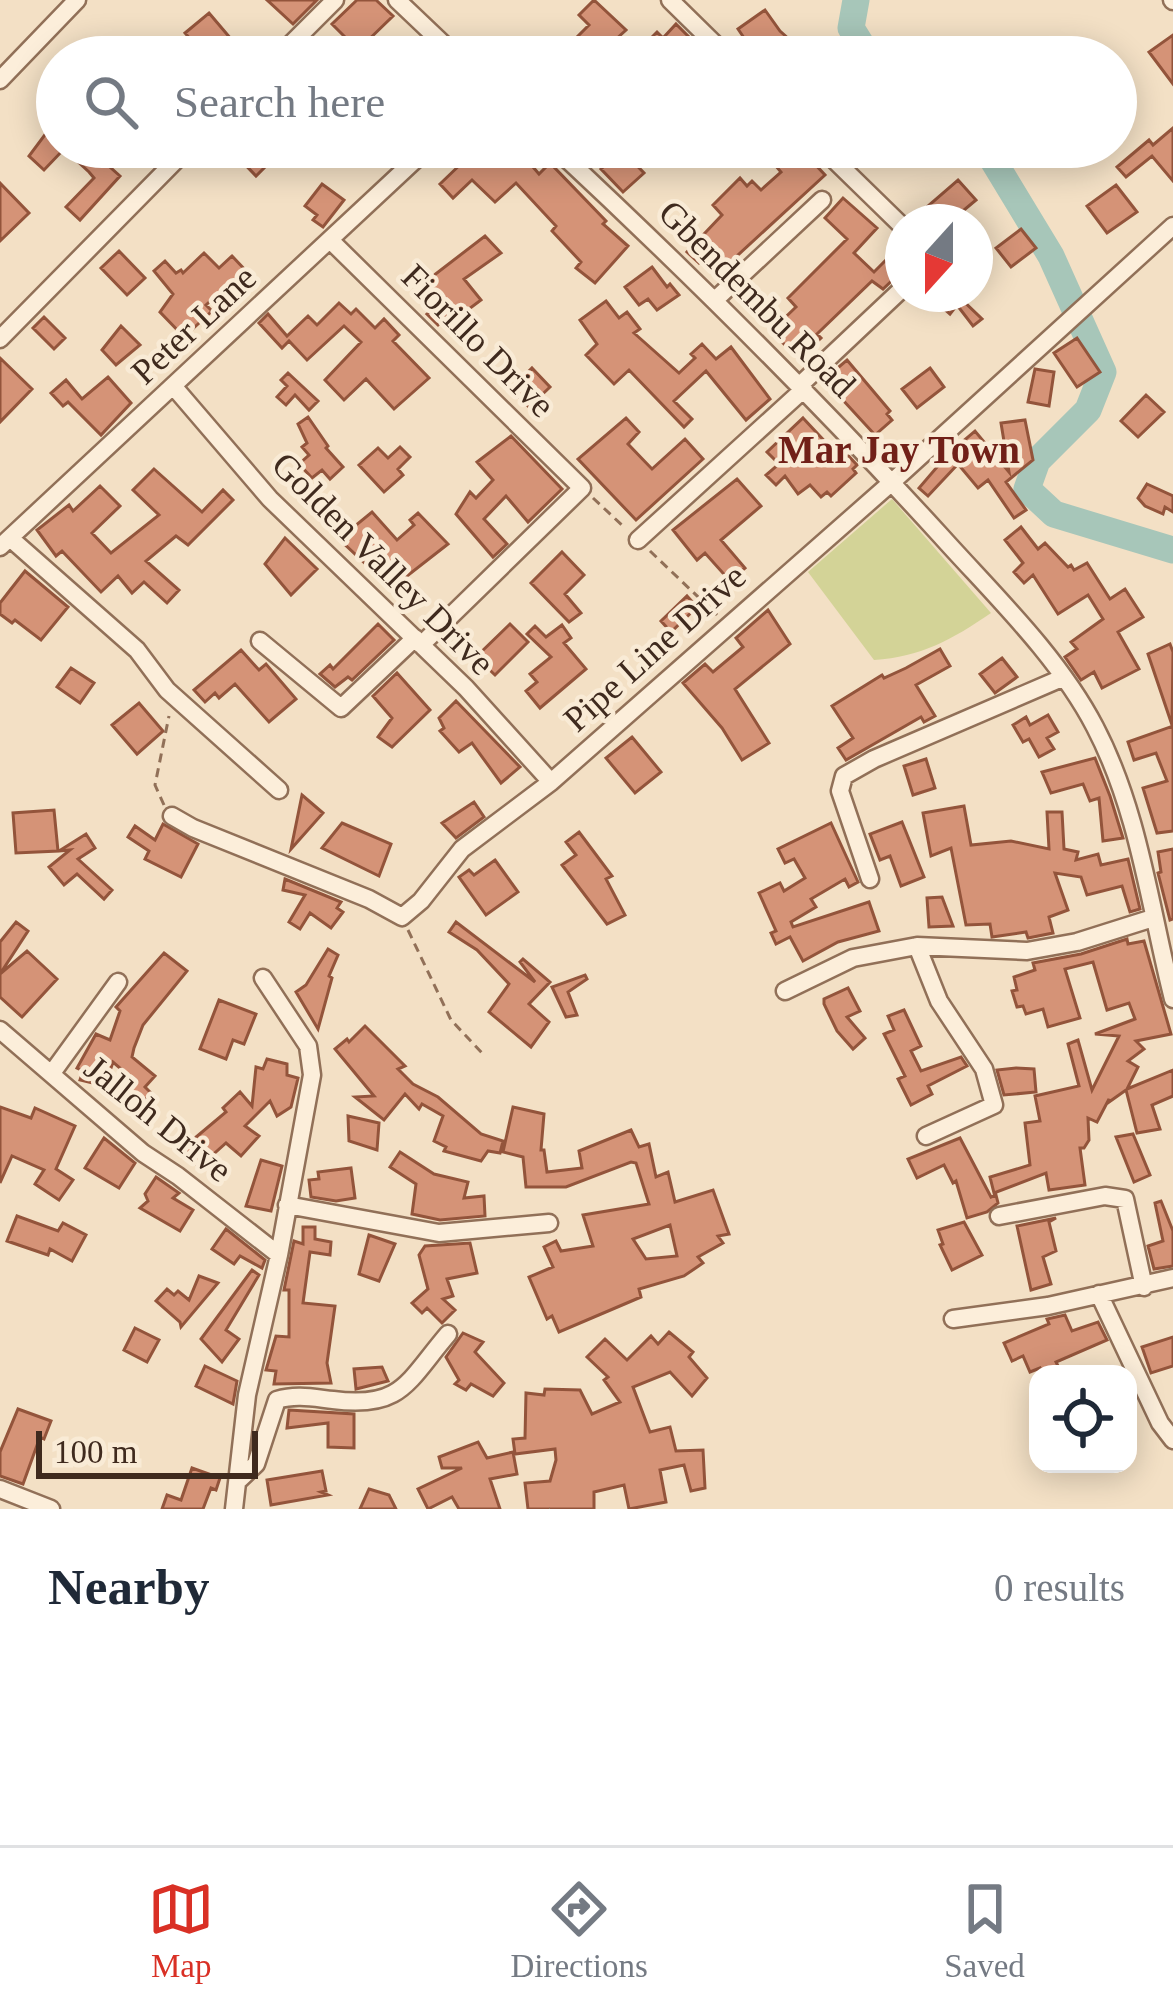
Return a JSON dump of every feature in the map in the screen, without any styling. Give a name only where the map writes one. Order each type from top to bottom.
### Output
[{"type":"street","points":[[42,36],[77,0]]},
{"type":"street","points":[[299,36],[335,0]]},
{"type":"street","points":[[398,0],[436,36]]},
{"type":"street","points":[[670,0],[707,36]]},
{"type":"street","points":[[0,80],[36,43]]},
{"type":"street","points":[[0,339],[168,168]]},
{"type":"street","name":"Peter Lane","points":[[5,542],[407,168]]},
{"type":"street","name":"Gbendembu Road","points":[[576,168],[802,387],[998,598],[1062,678],[1093,723],[1115,768],[1130,812],[1173,999]]},
{"type":"street","points":[[843,168],[885,209]]},
{"type":"street","points":[[716,299],[822,200]]},
{"type":"street","name":"Pipe Line Drive","points":[[402,917],[421,902],[462,849],[551,782],[1173,226]]},
{"type":"street","name":"Fiorillo Drive","points":[[330,240],[582,488]]},
{"type":"street","points":[[638,540],[885,306]]},
{"type":"street","name":"Golden Valley Drive","points":[[174,387],[270,499],[418,641],[551,782]]},
{"type":"street","points":[[260,641],[341,708],[582,488]]},
{"type":"street","points":[[5,542],[136,650],[167,690],[279,790]]},
{"type":"street","points":[[870,879],[840,790],[844,776],[1062,678]]},
{"type":"street","points":[[172,815],[402,917]]},
{"type":"street","points":[[785,991],[853,958],[917,946],[1027,951],[1077,942],[1153,918]]},
{"type":"street","points":[[917,946],[939,1001],[984,1069],[994,1105],[926,1136]]},
{"type":"street","points":[[234,1509],[247,1395],[312,1075],[308,1046],[262,978]]},
{"type":"street","points":[[52,1073],[118,982]]},
{"type":"street","name":"Jalloh Drive","points":[[0,1030],[142,1154],[178,1176],[279,1255]]},
{"type":"street","points":[[1000,1216],[1105,1196],[1125,1199],[1144,1287]]},
{"type":"street","points":[[287,1204],[440,1232],[549,1223]]},
{"type":"street","points":[[953,1319],[1173,1278]]},
{"type":"street","points":[[1100,1294],[1160,1423],[1173,1440]]},
{"type":"street","points":[[238,1480],[256,1464],[277,1400],[292,1396],[363,1404],[382,1401],[400,1390],[448,1334]]},
{"type":"street","points":[[0,1489],[51,1509]]},
{"type":"path","points":[[582,488],[727,625]]},
{"type":"path","points":[[167,690],[170,713],[155,784],[172,815]]},
{"type":"path","points":[[402,917],[451,1020],[482,1054]]},
{"type":"green space","points":[[892,499],[991,613],[936,645],[874,660],[808,572]]},
{"type":"building","points":[[267,0],[317,0],[293,24]]},
{"type":"building","points":[[357,0],[376,0],[393,16],[372,36],[344,36],[332,24]]},
{"type":"building","points":[[594,0],[626,30],[619,36],[578,36],[589,25],[579,15]]},
{"type":"building","points":[[765,10],[786,36],[743,36],[738,29]]},
{"type":"building","points":[[209,13],[229,36],[188,36],[185,33]]},
{"type":"building","points":[[676,24],[688,36],[665,36]]},
{"type":"building","points":[[1173,35],[1173,84],[1149,52]]},
{"type":"building","points":[[1173,128],[1173,181],[1152,156],[1126,177],[1118,168],[1137,168],[1137,150],[1149,140],[1153,145]]},
{"type":"building","points":[[84,168],[111,168],[120,176],[80,220],[66,207],[94,178]]},
{"type":"building","points":[[457,168],[534,168],[539,174],[555,168],[628,246],[595,283],[576,268],[581,262],[552,231],[556,226],[516,183],[495,202],[472,180],[453,198],[440,184]]},
{"type":"building","points":[[639,168],[644,173],[623,192],[601,169]]},
{"type":"building","points":[[778,168],[818,168],[825,175],[726,266],[717,270],[705,258],[699,263],[687,252],[722,215],[713,205],[740,178],[761,190],[781,172]]},
{"type":"building","points":[[958,180],[976,200],[971,204],[930,204]]},
{"type":"building","points":[[0,183],[29,213],[0,241]]},
{"type":"building","points":[[322,184],[344,200],[323,227],[305,206]]},
{"type":"building","points":[[1116,185],[1137,212],[1107,233],[1087,206]]},
{"type":"building","points":[[843,198],[877,228],[854,253],[874,272],[885,261],[885,287],[872,281],[817,334],[821,338],[799,359],[771,331],[796,307],[788,298],[847,239],[825,218]]},
{"type":"building","points":[[1021,229],[1036,248],[1011,267],[996,248]]},
{"type":"building","points":[[485,236],[501,253],[464,279],[481,300],[465,312],[459,305],[438,325],[427,314],[437,306],[420,286]]},
{"type":"building","points":[[119,251],[145,278],[127,295],[101,268]]},
{"type":"building","points":[[204,253],[219,268],[232,256],[248,273],[206,305],[212,311],[184,337],[160,312],[173,294],[154,271],[165,261],[176,273],[183,273]]},
{"type":"building","points":[[652,267],[679,295],[657,310],[648,299],[639,305],[625,287]]},
{"type":"building","points":[[606,301],[619,318],[627,312],[640,329],[634,333],[679,373],[702,344],[716,359],[731,347],[770,399],[746,420],[706,371],[674,401],[692,419],[684,427],[629,370],[614,384],[586,355],[597,344],[580,320]]},
{"type":"building","points":[[339,303],[351,314],[356,309],[375,328],[384,319],[399,335],[393,341],[429,378],[394,409],[366,379],[344,400],[325,380],[361,342],[344,326],[307,360],[289,341],[282,348],[259,323],[268,314],[287,336],[308,316],[317,325]]},
{"type":"building","points":[[962,312],[975,312],[982,319],[973,326]]},
{"type":"building","points":[[44,317],[65,338],[54,349],[33,328]]},
{"type":"building","points":[[121,326],[140,345],[116,365],[102,350]]},
{"type":"building","points":[[1077,338],[1100,372],[1077,387],[1054,353]]},
{"type":"building","points":[[0,358],[32,389],[0,422]]},
{"type":"building","points":[[847,360],[890,411],[892,420],[875,435],[829,385],[839,377],[834,371]]},
{"type":"building","points":[[532,368],[550,387],[529,407],[511,389]]},
{"type":"building","points":[[930,368],[944,387],[917,408],[902,389]]},
{"type":"building","points":[[1035,369],[1054,372],[1049,406],[1028,402]]},
{"type":"building","points":[[288,373],[318,401],[309,410],[295,395],[286,405],[277,397],[287,386],[281,380]]},
{"type":"building","points":[[108,377],[131,403],[101,435],[68,402],[63,406],[51,393],[66,380],[82,399]]},
{"type":"building","points":[[1146,395],[1164,412],[1138,437],[1121,421]]},
{"type":"building","points":[[308,417],[343,467],[330,479],[322,470],[312,478],[299,464],[309,455],[302,447],[307,443],[298,424]]},
{"type":"building","points":[[626,418],[639,432],[628,444],[652,469],[685,439],[703,459],[636,520],[578,459]]},
{"type":"building","points":[[803,418],[832,449],[838,453],[842,449],[857,465],[856,473],[831,496],[827,492],[821,497],[810,485],[798,494],[785,476],[776,485],[766,475],[779,464],[767,452]]},
{"type":"building","points":[[1025,420],[1033,460],[1006,482],[1026,510],[1014,518],[988,480],[978,488],[958,464],[928,496],[919,488],[975,431],[1009,472],[1001,423]]},
{"type":"building","points":[[511,436],[562,489],[528,522],[506,496],[484,519],[507,544],[493,557],[456,514],[470,492],[476,498],[493,480],[477,462]]},
{"type":"building","points":[[400,447],[410,457],[398,469],[403,475],[384,492],[359,465],[378,448],[388,458]]},
{"type":"building","points":[[154,469],[202,512],[223,490],[233,500],[188,545],[176,536],[146,561],[179,590],[167,603],[144,582],[132,593],[118,576],[101,592],[62,551],[56,556],[37,530],[69,505],[73,511],[100,486],[120,506],[92,533],[111,553],[159,515],[133,490]]},
{"type":"building","points":[[737,479],[761,506],[721,540],[745,568],[730,581],[705,553],[697,560],[673,530]]},
{"type":"building","points":[[1147,484],[1173,496],[1173,512],[1165,507],[1163,514],[1145,506],[1138,498]]},
{"type":"building","points":[[372,512],[397,540],[414,525],[410,520],[418,513],[448,544],[402,580],[397,574],[386,583],[339,539]]},
{"type":"building","points":[[1021,527],[1038,549],[1045,543],[1068,567],[1074,570],[1087,563],[1110,599],[1125,589],[1143,617],[1118,632],[1139,669],[1102,688],[1094,672],[1081,680],[1065,657],[1077,649],[1071,642],[1103,619],[1088,595],[1058,614],[1033,575],[1024,583],[1014,572],[1023,563],[1005,540]]},
{"type":"building","points":[[285,538],[317,569],[291,595],[265,564]]},
{"type":"building","points":[[562,552],[584,575],[565,594],[581,613],[569,622],[531,583]]},
{"type":"building","points":[[25,571],[68,607],[41,640],[0,614],[0,603]]},
{"type":"building","points":[[687,596],[697,607],[671,632],[661,621]]},
{"type":"building","points":[[768,610],[790,644],[735,689],[769,743],[742,760],[683,683],[705,664],[713,672],[743,647],[736,638]]},
{"type":"building","points":[[378,624],[394,640],[352,680],[348,677],[335,687],[320,674],[330,665],[333,669]]},
{"type":"building","points":[[510,624],[528,642],[495,675],[476,657]]},
{"type":"building","points":[[562,625],[571,638],[564,643],[586,669],[540,708],[526,691],[537,682],[530,674],[551,657],[527,634],[535,626],[546,637]]},
{"type":"building","points":[[1170,644],[1173,652],[1172,725],[1148,654]]},
{"type":"building","points":[[940,649],[950,666],[916,685],[935,716],[924,722],[921,717],[846,760],[838,748],[853,738],[832,706],[882,675]]},
{"type":"building","points":[[241,650],[259,670],[266,664],[296,699],[269,722],[235,684],[219,698],[215,693],[205,702],[194,690]]},
{"type":"building","points":[[1002,658],[1017,677],[995,693],[980,674]]},
{"type":"building","points":[[71,668],[94,683],[80,703],[57,687]]},
{"type":"building","points":[[397,673],[430,710],[392,747],[378,737],[392,718],[373,696]]},
{"type":"building","points":[[456,701],[520,767],[501,783],[472,743],[459,752],[440,731],[444,728],[439,718]]},
{"type":"building","points":[[139,703],[163,731],[137,754],[112,725]]},
{"type":"building","points":[[1048,715],[1058,732],[1047,738],[1054,749],[1039,757],[1013,725],[1026,717],[1030,725]]},
{"type":"building","points":[[1173,726],[1173,831],[1157,833],[1143,788],[1167,781],[1156,753],[1134,760],[1128,742]]},
{"type":"building","points":[[632,737],[661,772],[635,793],[606,758]]},
{"type":"building","points":[[1095,758],[1123,838],[1103,841],[1099,798],[1090,801],[1083,784],[1051,793],[1042,772]]},
{"type":"building","points":[[926,759],[935,788],[913,795],[904,766]]},
{"type":"building","points":[[302,795],[323,813],[291,849]]},
{"type":"building","points":[[474,802],[484,817],[456,838],[442,823]]},
{"type":"building","points":[[964,806],[971,845],[1011,841],[1049,849],[1047,812],[1062,812],[1064,849],[1078,852],[1076,860],[1098,854],[1101,865],[1128,859],[1140,909],[1130,912],[1122,886],[1087,895],[1081,877],[1055,873],[1068,910],[1049,917],[1053,933],[992,937],[990,924],[966,925],[951,848],[931,856],[923,813]]},
{"type":"building","points":[[54,810],[58,851],[16,853],[13,813]]},
{"type":"building","points":[[902,822],[924,877],[901,886],[890,856],[880,860],[870,834]]},
{"type":"building","points":[[342,823],[391,844],[379,876],[322,848]]},
{"type":"building","points":[[831,823],[858,882],[849,887],[845,879],[811,899],[816,907],[791,922],[793,927],[869,902],[879,931],[838,942],[803,961],[790,937],[776,944],[771,933],[776,931],[759,893],[780,883],[784,891],[805,878],[794,859],[785,863],[778,849]]},
{"type":"building","points":[[163,824],[198,844],[181,877],[145,859],[149,851],[128,837],[135,826],[155,840]]},
{"type":"building","points":[[579,832],[612,876],[606,879],[625,915],[607,924],[562,865],[576,855],[566,842]]},
{"type":"building","points":[[86,834],[95,848],[78,859],[112,890],[104,899],[77,874],[64,885],[49,867],[70,850],[59,851]]},
{"type":"building","points":[[1173,849],[1170,920],[1158,873],[1158,852]]},
{"type":"building","points":[[495,860],[518,892],[486,915],[459,877],[469,870],[474,875]]},
{"type":"building","points":[[285,879],[341,902],[337,908],[343,912],[331,928],[310,913],[300,929],[289,922],[305,895],[283,890]]},
{"type":"building","points":[[942,897],[953,926],[929,927],[927,898]]},
{"type":"building","points":[[16,922],[28,931],[0,974],[0,942]]},
{"type":"building","points":[[456,922],[535,982],[520,962],[523,959],[550,982],[529,1004],[549,1022],[531,1047],[489,1012],[509,984],[477,950],[449,932]]},
{"type":"building","points":[[1127,939],[1128,944],[1144,941],[1171,1034],[1136,1041],[1144,1049],[1128,1061],[1138,1067],[1127,1089],[1173,1070],[1173,1096],[1152,1105],[1160,1129],[1137,1133],[1126,1090],[1109,1099],[1097,1122],[1088,1118],[1089,1140],[1080,1148],[1085,1185],[1049,1190],[1046,1173],[994,1193],[990,1177],[1030,1165],[1025,1123],[1040,1121],[1035,1096],[1079,1086],[1068,1044],[1078,1040],[1092,1090],[1119,1036],[1095,1034],[1135,1019],[1129,1003],[1107,1010],[1093,962],[1065,969],[1080,1018],[1048,1027],[1043,1009],[1026,1014],[1023,1006],[1017,1007],[1014,977],[1035,970],[1033,963]]},
{"type":"building","points":[[328,949],[338,955],[318,1029],[296,992],[306,985]]},
{"type":"building","points":[[27,951],[57,979],[22,1017],[0,997],[0,974]]},
{"type":"building","points":[[164,953],[187,971],[143,1025],[134,1048],[132,1057],[155,1076],[145,1087],[151,1093],[140,1106],[125,1093],[135,1081],[113,1062],[105,1086],[80,1080],[83,1071],[77,1068],[96,1034],[110,1040],[120,1011],[116,1007]]},
{"type":"building","points":[[585,975],[587,979],[568,992],[577,1015],[566,1017],[552,987]]},
{"type":"building","points":[[848,988],[860,1011],[847,1017],[865,1038],[853,1049],[837,1031],[824,1004],[824,999]]},
{"type":"building","points":[[219,1000],[256,1014],[244,1044],[233,1040],[226,1059],[200,1049]]},
{"type":"building","points":[[904,1010],[921,1046],[911,1051],[921,1071],[961,1057],[967,1066],[928,1086],[932,1094],[911,1105],[898,1079],[905,1076],[884,1034],[894,1030],[888,1016]]},
{"type":"building","points":[[365,1026],[405,1066],[398,1069],[413,1084],[438,1097],[481,1134],[503,1141],[500,1153],[488,1151],[481,1161],[444,1151],[446,1147],[434,1141],[443,1116],[422,1104],[419,1109],[405,1094],[384,1120],[355,1097],[374,1096],[335,1049]]},
{"type":"building","points":[[267,1059],[287,1064],[287,1075],[298,1078],[291,1107],[277,1116],[270,1101],[245,1126],[259,1136],[241,1156],[226,1143],[199,1167],[183,1148],[226,1112],[223,1108],[240,1092],[252,1106],[256,1067],[263,1069]]},
{"type":"building","points":[[1034,1069],[1036,1092],[1004,1095],[997,1070]]},
{"type":"building","points":[[0,1107],[31,1118],[35,1108],[75,1126],[56,1169],[73,1180],[59,1200],[35,1184],[44,1170],[12,1156],[0,1183]]},
{"type":"building","points":[[513,1107],[544,1114],[541,1150],[547,1172],[582,1168],[579,1151],[631,1130],[639,1147],[649,1144],[656,1177],[668,1172],[675,1202],[713,1190],[729,1234],[718,1236],[723,1243],[698,1257],[703,1263],[684,1276],[639,1289],[641,1297],[559,1332],[552,1316],[547,1319],[529,1277],[553,1267],[544,1247],[556,1241],[561,1251],[593,1246],[583,1215],[649,1204],[636,1163],[566,1187],[526,1187],[523,1157],[503,1152]],"holes":[[[670,1225],[677,1256],[646,1259],[633,1239]]]},
{"type":"building","points":[[348,1116],[379,1123],[377,1150],[349,1141]]},
{"type":"building","points":[[1133,1134],[1150,1175],[1134,1182],[1116,1137]]},
{"type":"building","points":[[104,1138],[135,1163],[119,1188],[85,1168]]},
{"type":"building","points":[[960,1138],[998,1203],[967,1218],[956,1181],[944,1165],[917,1178],[908,1159]]},
{"type":"building","points":[[400,1152],[434,1174],[468,1182],[464,1198],[484,1196],[485,1216],[440,1220],[412,1214],[416,1184],[390,1167]]},
{"type":"building","points":[[261,1160],[282,1166],[271,1211],[246,1206]]},
{"type":"building","points":[[351,1168],[355,1198],[311,1197],[309,1180],[319,1179],[318,1172]]},
{"type":"building","points":[[156,1177],[179,1193],[173,1198],[193,1210],[180,1231],[140,1208],[148,1201],[145,1194]]},
{"type":"building","points":[[1161,1201],[1173,1231],[1173,1266],[1154,1269],[1148,1246],[1163,1241],[1155,1203]]},
{"type":"building","points":[[17,1216],[58,1231],[63,1223],[86,1235],[72,1261],[50,1249],[48,1255],[7,1241]]},
{"type":"building","points":[[1056,1218],[1049,1222],[1056,1251],[1043,1257],[1051,1284],[1031,1290],[1017,1226]]},
{"type":"building","points":[[964,1222],[982,1255],[952,1270],[938,1230]]},
{"type":"building","points":[[303,1227],[315,1227],[315,1239],[331,1242],[330,1255],[310,1252],[303,1303],[335,1306],[327,1363],[331,1383],[274,1384],[276,1371],[266,1370],[276,1336],[289,1337],[289,1290],[284,1290],[294,1241],[303,1244]]},
{"type":"building","points":[[226,1229],[265,1260],[262,1268],[240,1256],[234,1264],[212,1249]]},
{"type":"building","points":[[369,1235],[395,1244],[379,1281],[359,1274]]},
{"type":"building","points":[[470,1243],[477,1273],[447,1279],[453,1296],[443,1299],[455,1310],[442,1323],[427,1308],[422,1313],[412,1303],[428,1289],[419,1255],[425,1246]]},
{"type":"building","points":[[252,1270],[259,1275],[226,1330],[239,1339],[222,1362],[201,1339]]},
{"type":"building","points":[[199,1276],[218,1283],[181,1327],[156,1301],[167,1289],[189,1300]]},
{"type":"building","points":[[1065,1315],[1072,1331],[1098,1322],[1107,1340],[1058,1365],[1029,1365],[1029,1370],[1023,1356],[1012,1361],[1004,1343],[1049,1324],[1047,1319]]},
{"type":"building","points":[[135,1328],[159,1340],[147,1362],[124,1350]]},
{"type":"building","points":[[669,1332],[693,1352],[689,1357],[707,1378],[692,1396],[670,1372],[633,1387],[650,1432],[670,1427],[676,1451],[703,1450],[705,1488],[691,1491],[684,1465],[660,1470],[666,1502],[629,1509],[624,1485],[594,1492],[594,1509],[528,1509],[525,1483],[550,1481],[556,1460],[555,1449],[515,1454],[513,1439],[525,1438],[526,1393],[580,1390],[592,1414],[620,1402],[604,1380],[608,1377],[587,1357],[605,1339],[627,1360],[651,1336],[658,1344]]},
{"type":"building","points":[[463,1333],[483,1342],[475,1352],[504,1383],[493,1396],[471,1384],[466,1390],[455,1384],[459,1380],[446,1357]]},
{"type":"building","points":[[1173,1337],[1173,1366],[1151,1373],[1142,1347]]},
{"type":"building","points":[[205,1366],[237,1381],[233,1404],[196,1386]]},
{"type":"building","points":[[382,1367],[388,1381],[356,1389],[354,1369]]},
{"type":"building","points":[[18,1409],[51,1421],[23,1484],[0,1476],[0,1452]]},
{"type":"building","points":[[289,1410],[354,1414],[354,1448],[328,1447],[328,1423],[287,1428]]},
{"type":"building","points":[[478,1442],[487,1458],[513,1452],[517,1474],[490,1479],[500,1509],[459,1509],[452,1497],[428,1509],[418,1489],[462,1468],[442,1468],[439,1457]]},
{"type":"building","points":[[192,1468],[220,1478],[203,1509],[162,1509],[167,1495],[181,1500]]},
{"type":"building","points":[[322,1471],[326,1491],[321,1492],[328,1495],[271,1505],[267,1480]]},
{"type":"building","points":[[369,1489],[389,1495],[396,1509],[360,1509]]},
{"type":"waterway","points":[[856,0],[851,28],[856,36]]},
{"type":"waterway","points":[[998,168],[1051,256],[1103,372],[1088,410],[1037,461],[1027,489],[1054,514],[1173,550]]},
{"type":"district","name":"Mar Jay Town","points":[[899,449]]}]
